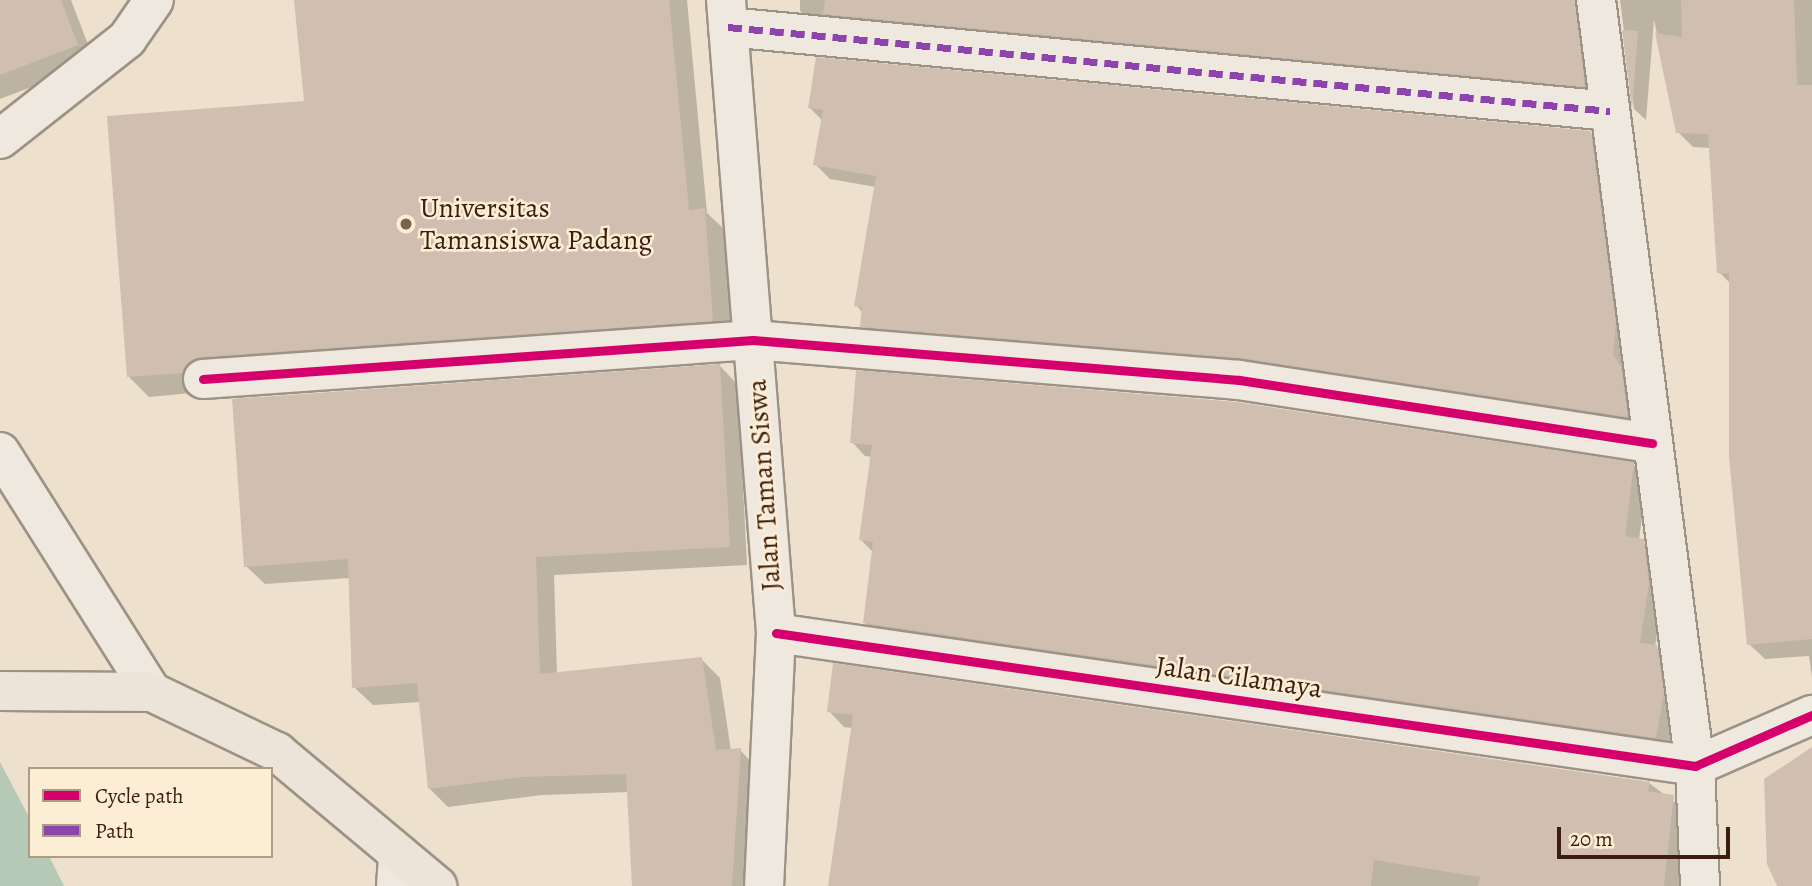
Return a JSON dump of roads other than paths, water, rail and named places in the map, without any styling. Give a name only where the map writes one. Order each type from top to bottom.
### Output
[{"type":"main road","points":[[0,691],[152,692],[277,752],[397,870],[438,886]]},
{"type":"street","points":[[0,139],[127,39],[154,0]]},
{"type":"street","points":[[1596,0],[1695,766],[1700,886]]},
{"type":"street","points":[[727,13],[1610,111]]},
{"type":"street","name":"Jalan Taman Siswa","points":[[727,13],[776,633],[764,886]]},
{"type":"street","points":[[203,379],[753,340],[1239,380],[1652,443]]},
{"type":"street","points":[[0,452],[152,692]]},
{"type":"street","name":"Jalan Cilamaya","points":[[776,633],[1695,766]]},
{"type":"street","points":[[1695,766],[1812,715]]},
{"type":"place","name":"Universitas Tamansiswa Padang","points":[[406,224]]}]
